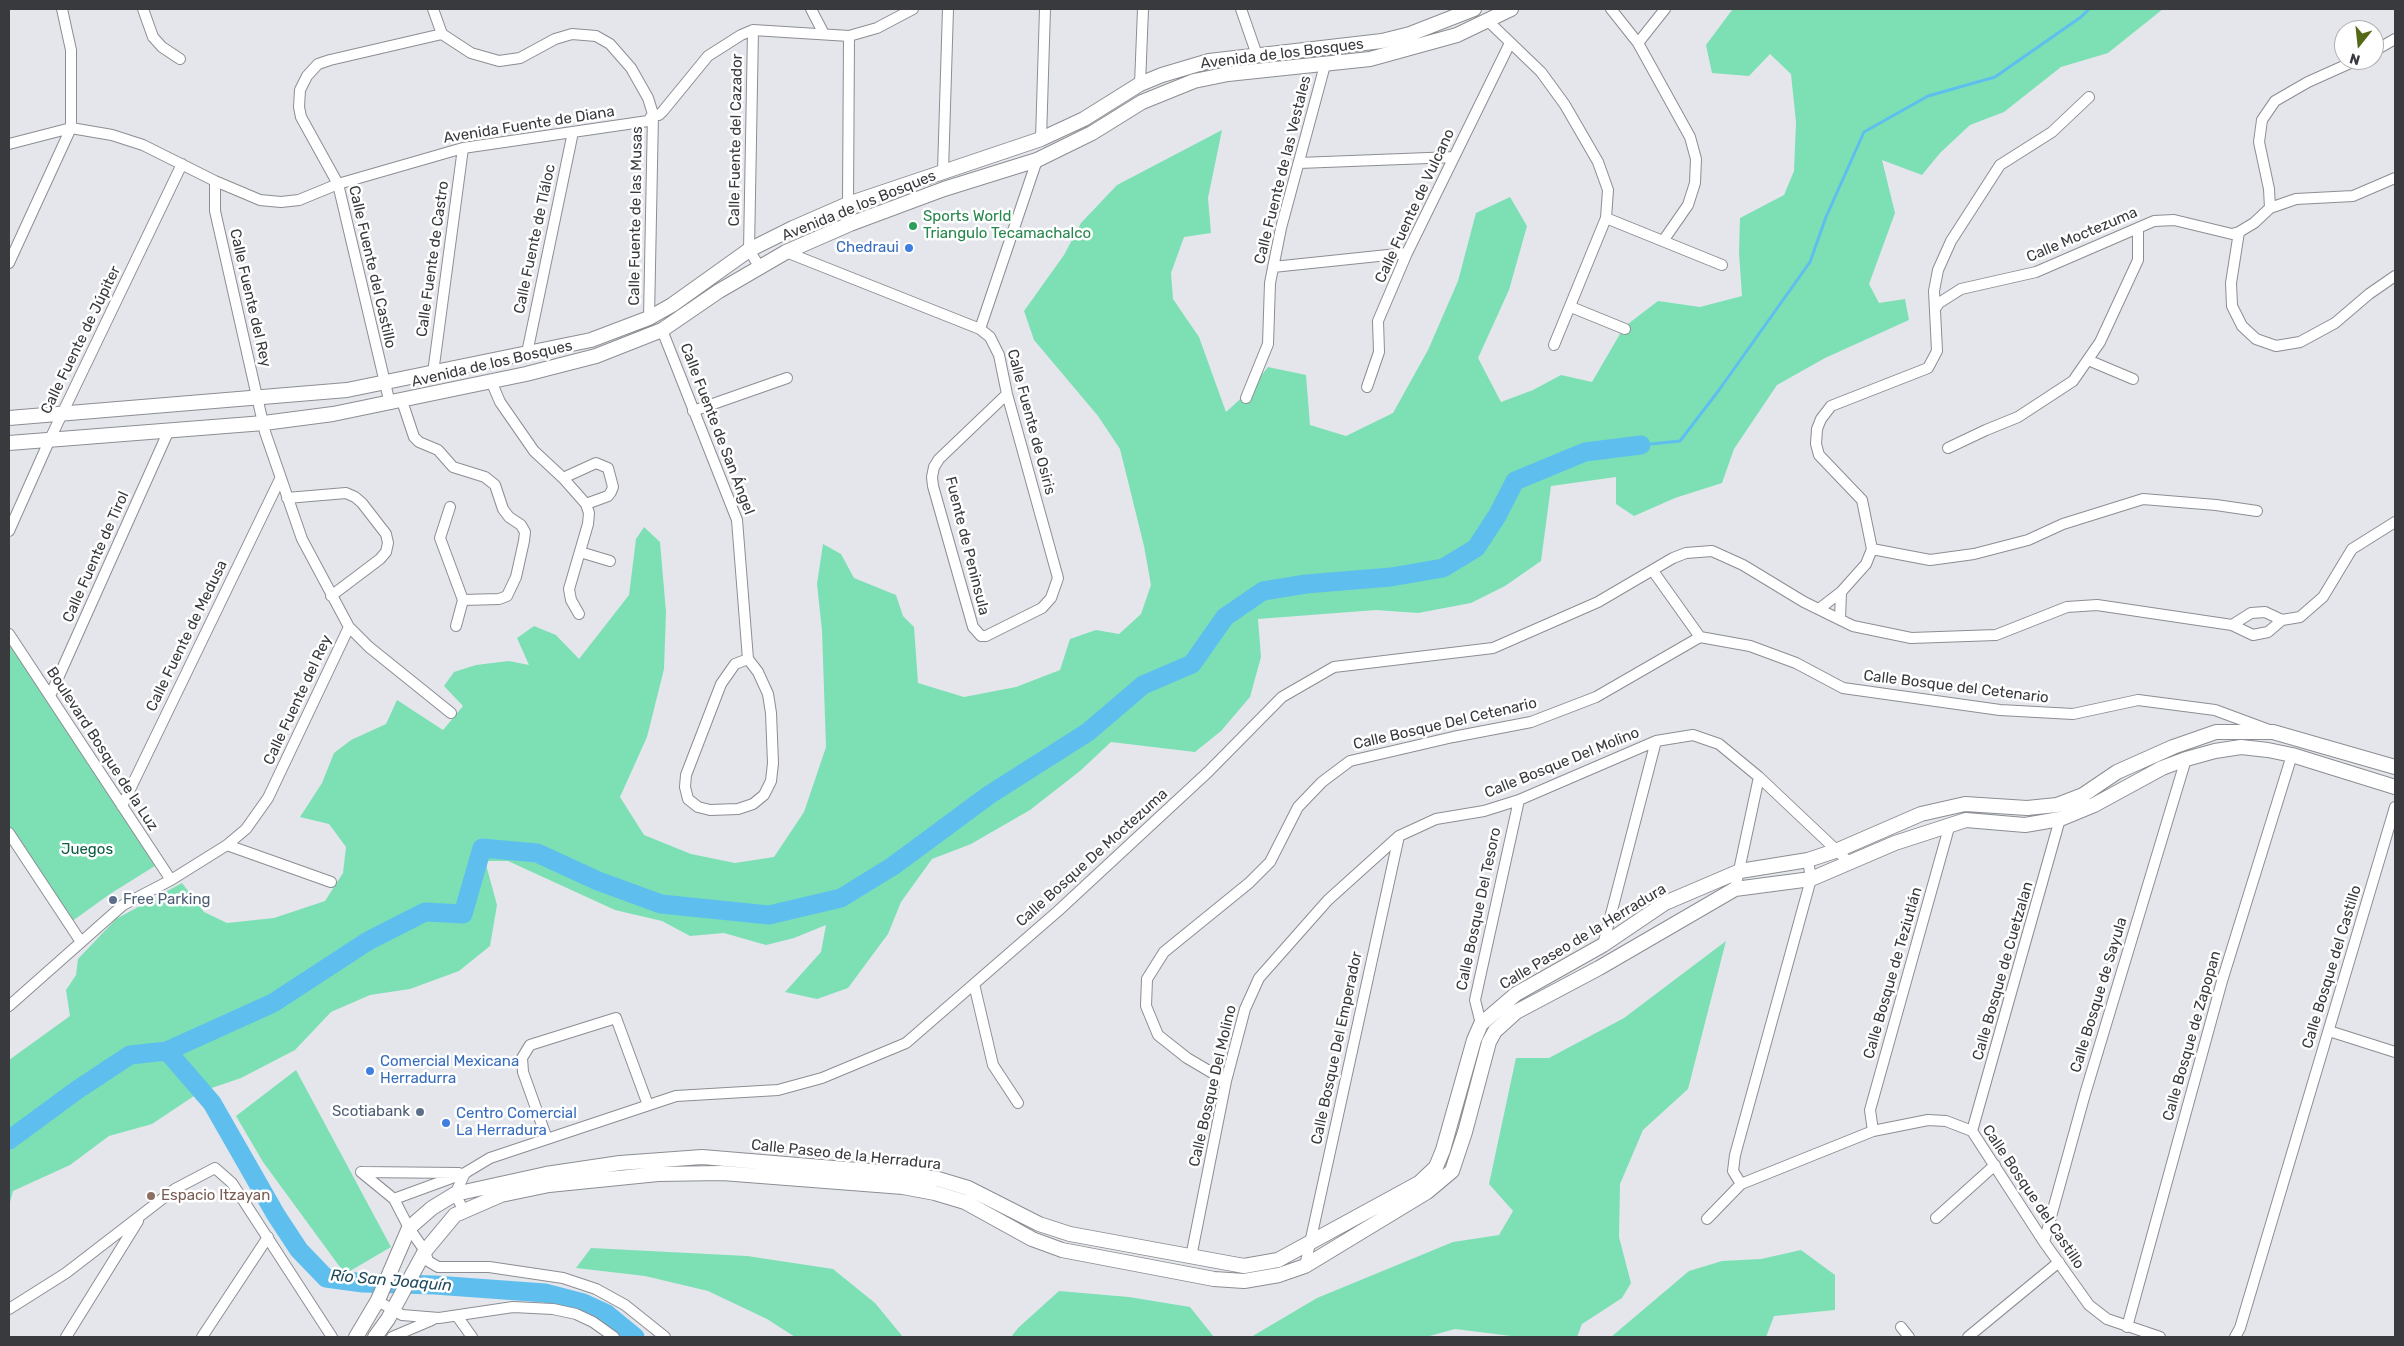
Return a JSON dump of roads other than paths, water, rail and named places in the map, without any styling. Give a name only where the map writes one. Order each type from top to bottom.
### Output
[{"type":"main road","name":"Avenida de los Bosques","points":[[9,418],[301,395],[385,384],[591,340],[649,318],[749,250],[848,204],[1041,139],[1084,118],[1140,84],[1209,61],[1382,41],[1410,34],[1456,18],[1474,9]]},
{"type":"main road","name":"Avenida de los Bosques","points":[[9,443],[264,423],[333,414],[396,403],[596,356],[662,330],[759,266],[786,252],[834,231],[936,192],[1037,160],[1092,133],[1142,102],[1194,81],[1228,74],[1370,59],[1457,35],[1511,9]]},
{"type":"main road","name":"Calle Paseo de la Herradura","points":[[356,1337],[378,1300],[409,1228],[432,1208],[455,1194],[546,1174],[620,1163],[711,1158],[906,1174],[938,1179],[968,1188],[1039,1224],[1070,1234],[1244,1266],[1278,1260],[1419,1183],[1436,1167],[1474,1040],[1481,1024],[1516,994],[1603,945],[1665,904],[1740,871],[1808,860],[1838,850],[1921,814],[1965,804],[2027,808],[2058,804],[2083,795],[2117,772],[2173,747],[2216,732],[2273,732],[2395,767]]},
{"type":"main road","name":"Calle Paseo de la Herradura","points":[[375,1337],[425,1251],[455,1215],[501,1195],[549,1186],[658,1174],[722,1174],[903,1187],[935,1193],[965,1202],[1032,1239],[1062,1250],[1214,1279],[1244,1281],[1279,1274],[1306,1266],[1427,1192],[1452,1172],[1488,1042],[1495,1031],[1516,1012],[1600,968],[1735,889],[1811,879],[1950,824],[1966,820],[2025,825],[2060,819],[2094,805],[2162,768],[2186,759],[2241,747],[2292,755],[2395,788]]},
{"type":"street","points":[[9,263],[71,128],[71,50],[62,9]]},
{"type":"street","points":[[144,9],[154,37],[162,47],[180,59]]},
{"type":"street","points":[[433,9],[442,34],[471,53],[492,60],[506,61],[520,58],[564,36],[580,34],[596,36],[616,49],[631,68],[644,90],[653,114]]},
{"type":"street","points":[[811,9],[824,34]]},
{"type":"street","name":"Avenida Fuente de Diana","points":[[9,144],[71,128],[128,140],[260,200],[281,202],[299,200],[338,184],[463,148],[642,123],[648,121],[653,114],[659,115],[663,112],[700,65],[713,52],[729,41],[753,30],[849,36],[877,28],[914,9]]},
{"type":"street","points":[[943,171],[948,9]]},
{"type":"street","points":[[1041,139],[1046,9]]},
{"type":"street","points":[[1140,84],[1143,9]]},
{"type":"street","points":[[1241,9],[1257,55]]},
{"type":"street","points":[[1611,9],[1638,43],[1690,137],[1696,159],[1695,183],[1688,206],[1663,241]]},
{"type":"street","points":[[1638,43],[1665,9]]},
{"type":"street","points":[[1488,21],[1541,72],[1565,106],[1598,162],[1608,190],[1606,218],[1554,345]]},
{"type":"street","name":"Calle Fuente del Cazador","points":[[749,250],[753,30]]},
{"type":"street","name":"Calle Fuente del Castillo","points":[[442,34],[318,64],[307,76],[300,90],[299,108],[301,117],[338,184],[385,384],[414,437],[419,442],[438,450],[453,467],[485,477],[495,485],[503,509],[509,517],[521,525],[525,532],[516,577],[507,596],[499,599],[463,600]]},
{"type":"street","points":[[848,204],[849,36]]},
{"type":"street","points":[[2384,45],[2395,39]]},
{"type":"street","name":"Calle Fuente de Vulcano","points":[[1368,387],[1379,352],[1378,321],[1407,253],[1510,43]]},
{"type":"street","name":"Calle Fuente de las Vestales","points":[[1246,398],[1268,344],[1270,283],[1281,228],[1326,65]]},
{"type":"street","points":[[2270,208],[2269,189],[2259,142],[2262,120],[2275,101],[2308,82],[2335,70]]},
{"type":"street","points":[[1819,609],[1841,592],[1866,564],[1872,549],[1862,500],[1819,455],[1816,444],[1817,429],[1821,419],[1831,406],[1928,368],[1937,351],[1934,291],[1938,270],[1951,241],[2000,166],[2052,132],[2089,96]]},
{"type":"street","name":"Calle Fuente de las Musas","points":[[649,318],[653,114]]},
{"type":"street","name":"Calle Fuente de Tláloc","points":[[527,353],[573,132]]},
{"type":"street","name":"Calle Fuente de Castro","points":[[432,373],[463,148]]},
{"type":"street","points":[[1298,163],[1454,157]]},
{"type":"street","points":[[980,329],[1037,160]]},
{"type":"street","name":"Calle Fuente de Júpiter","points":[[9,531],[50,439],[182,164]]},
{"type":"street","points":[[2395,178],[2353,196],[2296,199],[2270,208],[2240,232],[2231,283],[2232,306],[2242,326],[2256,339],[2276,346],[2300,342],[2335,323],[2369,294],[2395,276]]},
{"type":"street","name":"Calle Fuente del Rey","points":[[9,1006],[123,905],[171,880],[226,845],[246,829],[268,798],[349,627],[302,538],[280,479],[257,398],[215,211],[215,181]]},
{"type":"street","points":[[1606,218],[1722,266]]},
{"type":"street","name":"Calle Moctezuma","points":[[1935,309],[1940,303],[1961,288],[2036,272],[2154,221],[2168,220],[2232,234],[2240,232]]},
{"type":"street","points":[[1948,448],[1986,430],[2018,418],[2074,381],[2100,342],[2138,260],[2138,228]]},
{"type":"street","points":[[749,250],[759,266]]},
{"type":"street","name":"Calle Fuente de Osiris","points":[[786,252],[980,329],[990,337],[999,355],[1007,394],[1058,578],[1051,598],[1042,608],[986,636]]},
{"type":"street","points":[[1273,268],[1407,253]]},
{"type":"street","points":[[1571,307],[1625,329]]},
{"type":"street","name":"Calle Fuente de San Ángel","points":[[662,330],[737,520],[748,659],[758,672],[770,703],[772,735],[771,781],[764,795],[753,804],[738,809],[710,810],[698,807],[688,799],[685,787],[686,776],[721,684],[735,664],[748,659]]},
{"type":"street","points":[[2088,360],[2133,380]]},
{"type":"street","points":[[693,412],[787,378]]},
{"type":"street","points":[[491,381],[500,402],[534,451],[564,478],[586,504],[589,513],[588,524],[569,589],[571,600],[579,614]]},
{"type":"street","name":"Fuente de Peninsula","points":[[986,636],[981,636],[973,627],[932,477],[938,459],[1007,394]]},
{"type":"street","name":"Calle Fuente de Tirol","points":[[50,696],[169,430]]},
{"type":"street","points":[[564,478],[596,463],[608,468],[613,487],[611,492],[608,496],[586,504]]},
{"type":"street","name":"Calle Fuente de Medusa","points":[[122,806],[280,479]]},
{"type":"street","points":[[287,498],[346,493],[356,497],[362,503],[386,534],[388,543],[386,552],[380,559],[331,596]]},
{"type":"street","points":[[1872,549],[1930,560],[1974,554],[2028,540],[2063,524],[2143,499],[2216,505],[2257,511]]},
{"type":"street","points":[[450,507],[440,538],[463,600],[456,626]]},
{"type":"street","name":"Calle Bosque De Moctezuma","points":[[394,1200],[465,1174],[490,1158],[676,1096],[778,1090],[822,1078],[906,1043],[1058,911],[1208,772],[1282,697],[1334,668],[1492,648],[1598,602],[1686,553],[1712,551],[1743,565],[1819,609],[1853,626],[1911,638],[1996,635],[2067,607],[2097,605],[2232,625],[2253,634],[2268,632],[2282,620],[2300,617],[2323,597],[2352,549],[2395,522]]},
{"type":"street","points":[[580,552],[610,561]]},
{"type":"street","points":[[1653,570],[1700,637]]},
{"type":"street","points":[[1840,620],[1841,592]]},
{"type":"street","points":[[2232,625],[2251,613],[2265,612],[2282,620]]},
{"type":"street","points":[[349,627],[369,647],[451,713]]},
{"type":"street","name":"Boulevard Bosque de la Luz","points":[[9,634],[171,880]]},
{"type":"street","name":"Calle Bosque del Cetenario","points":[[1700,637],[1750,646],[1796,663],[1843,688],[2000,710],[2073,714],[2138,700],[2215,710],[2273,732]]},
{"type":"street","name":"Calle Bosque Del Cetenario","points":[[1226,1081],[1187,1058],[1158,1035],[1146,1006],[1148,979],[1164,952],[1249,883],[1270,862],[1298,807],[1322,782],[1350,761],[1453,737],[1531,722],[1559,712],[1596,697],[1700,637]]},
{"type":"street","name":"Calle Bosque Del Molino","points":[[1191,1257],[1226,1081],[1246,1009],[1259,978],[1328,900],[1399,836],[1436,819],[1484,811],[1519,800],[1656,741],[1693,736],[1719,744],[1760,777],[1850,863]]},
{"type":"street","points":[[1603,945],[1656,741]]},
{"type":"street","name":"Calle Bosque de Zapopan","points":[[2127,1327],[2222,982],[2292,755]]},
{"type":"street","name":"Calle Bosque de Sayula","points":[[2044,1242],[2085,1094],[2186,759]]},
{"type":"street","points":[[1735,889],[1760,777]]},
{"type":"street","name":"Calle Bosque Del Tesoro","points":[[1481,1024],[1475,1000],[1519,800]]},
{"type":"street","name":"Calle Bosque del Castillo","points":[[2235,1337],[2240,1328],[2395,807]]},
{"type":"street","name":"Calle Bosque de Cuetzalan","points":[[1972,1130],[2060,819]]},
{"type":"street","name":"Calle Bosque de Teziutlán","points":[[1874,1131],[1870,1110],[1950,824]]},
{"type":"street","points":[[9,833],[81,942]]},
{"type":"street","name":"Calle Bosque Del Emperador","points":[[1306,1266],[1399,836]]},
{"type":"street","points":[[226,845],[330,882]]},
{"type":"street","points":[[1707,1219],[1741,1184],[1734,1171],[1735,1155],[1811,879],[1808,860]]},
{"type":"street","points":[[974,984],[993,1065],[1018,1103]]},
{"type":"street","points":[[547,1139],[523,1072],[522,1058],[530,1046],[616,1018],[648,1105]]},
{"type":"street","points":[[2329,1030],[2395,1052]]},
{"type":"street","name":"Calle Bosque del Castillo","points":[[1741,1184],[1874,1131],[1928,1120],[1946,1121],[1972,1130],[2044,1242],[2089,1305],[2107,1319],[2160,1337]]},
{"type":"street","points":[[1936,1218],[1995,1165]]},
{"type":"street","points":[[9,1309],[66,1273],[176,1189],[215,1168],[232,1183],[332,1337]]},
{"type":"street","points":[[464,1211],[455,1194],[465,1174],[361,1172],[394,1200],[409,1228],[425,1251],[428,1262],[438,1267],[490,1267],[563,1278],[596,1289],[625,1305],[665,1337]]},
{"type":"street","points":[[66,1337],[142,1214]]},
{"type":"street","points":[[202,1337],[268,1237]]},
{"type":"street","points":[[1968,1337],[2059,1262]]},
{"type":"street","points":[[378,1300],[408,1316],[439,1318],[513,1307],[553,1309],[576,1314],[593,1322],[614,1337]]},
{"type":"street","points":[[458,1316],[472,1337]]},
{"type":"street","points":[[392,1337],[439,1318]]},
{"type":"street","points":[[1901,1327],[1909,1337]]},
{"type":"waterway","points":[[1641,445],[1680,441],[1719,390],[1810,262],[1826,217],[1864,132],[1928,96],[1995,77],[2081,17],[2089,9]]},
{"type":"waterway","points":[[9,1140],[77,1090],[130,1055],[167,1051],[273,1003],[368,941],[425,912],[463,914],[482,848],[537,853],[598,881],[661,904],[769,915],[841,898],[893,866],[989,795],[1088,732],[1143,685],[1192,664],[1225,617],[1263,591],[1306,584],[1391,577],[1443,568],[1476,548],[1497,516],[1515,481],[1585,452],[1641,445]]},
{"type":"waterway","name":"Río San Joaquín","points":[[167,1051],[212,1103],[276,1215],[299,1250],[326,1278],[363,1283],[435,1285],[545,1293],[583,1303],[607,1314],[635,1337]]},
{"type":"place","name":"Sports World Triangulo Tecamachalco","points":[[913,226]]},
{"type":"place","name":"Chedraui","points":[[909,248]]},
{"type":"place","name":"Free Parking","points":[[113,900]]},
{"type":"place","name":"Comercial Mexicana Herradurra","points":[[370,1071]]},
{"type":"place","name":"Scotiabank","points":[[420,1112]]},
{"type":"place","name":"Centro Comercial La Herradura","points":[[446,1123]]},
{"type":"place","name":"Espacio Itzayan","points":[[151,1196]]},
{"type":"park label","name":"Juegos","points":[[87,850]]}]
